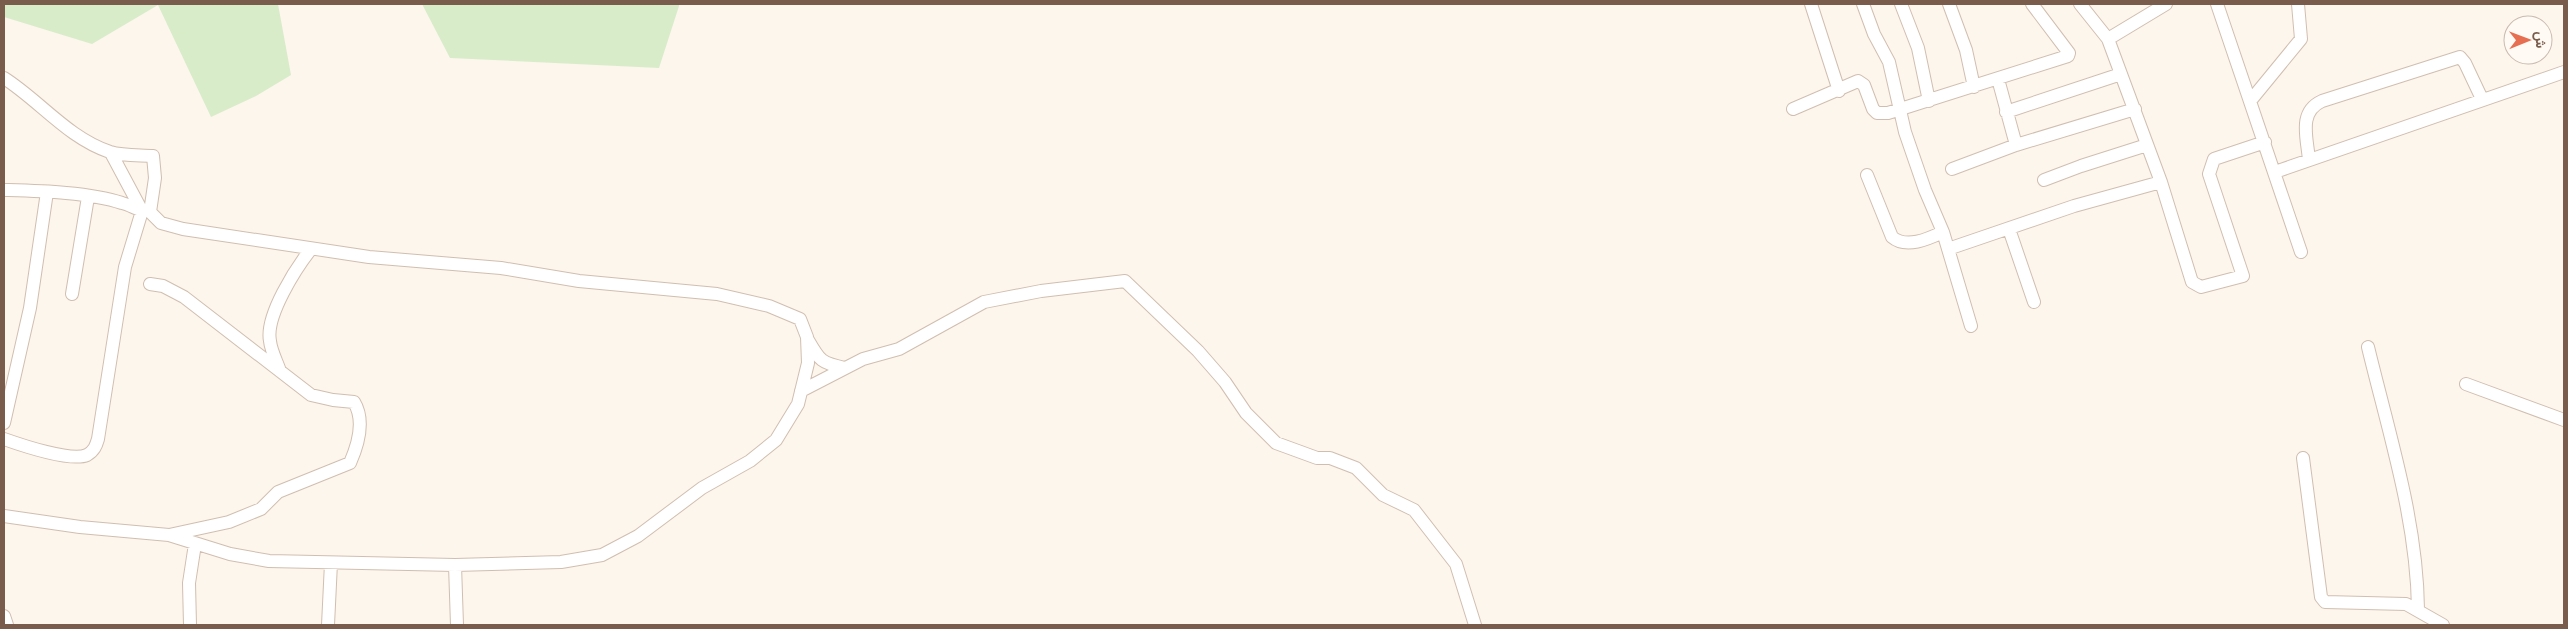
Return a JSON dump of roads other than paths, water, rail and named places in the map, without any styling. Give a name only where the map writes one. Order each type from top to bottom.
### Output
[{"type":"street","points":[[1811,4],[1839,91]]},
{"type":"street","points":[[1863,4],[1874,34],[1889,62],[1900,110],[1924,190],[1943,232],[1971,326]]},
{"type":"street","points":[[1901,4],[1918,48],[1929,101]]},
{"type":"street","points":[[1949,4],[1966,50],[1974,86]]},
{"type":"street","points":[[1794,109],[1839,91],[1858,81],[1862,82],[1873,109],[1877,113],[1900,110],[2068,56],[2069,53],[2063,42],[2032,4]]},
{"type":"street","points":[[2080,4],[2108,39],[2161,182],[2192,282],[2201,287],[2242,276],[2209,174],[2214,159],[2265,142]]},
{"type":"street","points":[[2108,39],[2166,4]]},
{"type":"street","points":[[2217,4],[2301,252]]},
{"type":"street","points":[[2251,100],[2301,39],[2298,4]]},
{"type":"street","points":[[2309,160],[2306,116],[2312,106],[2322,101],[2460,58],[2465,63],[2482,99]]},
{"type":"street","points":[[2275,172],[2564,72]]},
{"type":"street","points":[[2006,112],[2121,74]]},
{"type":"street","points":[[4,78],[25,91],[48,114],[74,134],[111,153],[153,156],[155,178],[146,211],[125,267],[98,439],[94,450],[86,456],[72,456],[46,452],[4,440]]},
{"type":"street","points":[[1998,79],[2016,145]]},
{"type":"street","points":[[1952,170],[2016,145],[2134,109]]},
{"type":"street","points":[[2044,180],[2147,145]]},
{"type":"street","points":[[111,153],[146,211]]},
{"type":"street","points":[[1867,174],[1892,237],[1896,241],[1912,242],[1943,232]]},
{"type":"street","points":[[1948,249],[2074,206],[2161,182]]},
{"type":"street","points":[[4,190],[47,192],[121,202],[146,211],[161,223],[183,229],[311,249],[369,257],[501,268],[578,281],[717,294],[769,306],[800,319],[816,354],[825,364],[845,368]]},
{"type":"street","points":[[4,423],[30,308],[47,192]]},
{"type":"street","points":[[72,294],[88,197]]},
{"type":"street","points":[[2009,228],[2034,302]]},
{"type":"street","points":[[280,371],[269,340],[271,325],[287,284],[311,249]]},
{"type":"street","points":[[801,391],[863,359],[899,349],[984,302],[1042,291],[1125,281],[1198,351],[1224,382],[1246,414],[1276,443],[1317,458],[1330,458],[1356,468],[1383,495],[1414,510],[1431,529],[1456,564],[1475,625]]},
{"type":"street","points":[[150,284],[163,286],[184,297],[312,395],[354,402],[359,410],[358,446],[350,463],[278,492],[261,510],[229,522],[169,535]]},
{"type":"street","points":[[4,516],[80,527],[169,535],[230,554],[269,561],[455,565],[561,562],[602,555],[638,536],[702,488],[750,462],[776,440],[798,404],[808,363],[807,337]]},
{"type":"street","points":[[2368,347],[2409,512],[2418,566],[2418,609]]},
{"type":"street","points":[[2466,384],[2564,420]]},
{"type":"street","points":[[2303,458],[2321,597],[2325,602],[2406,604],[2444,625]]},
{"type":"street","points":[[190,625],[189,583],[195,544]]},
{"type":"street","points":[[328,625],[331,563]]},
{"type":"street","points":[[455,565],[457,625]]},
{"type":"street","points":[[4,616],[6,625]]}]
